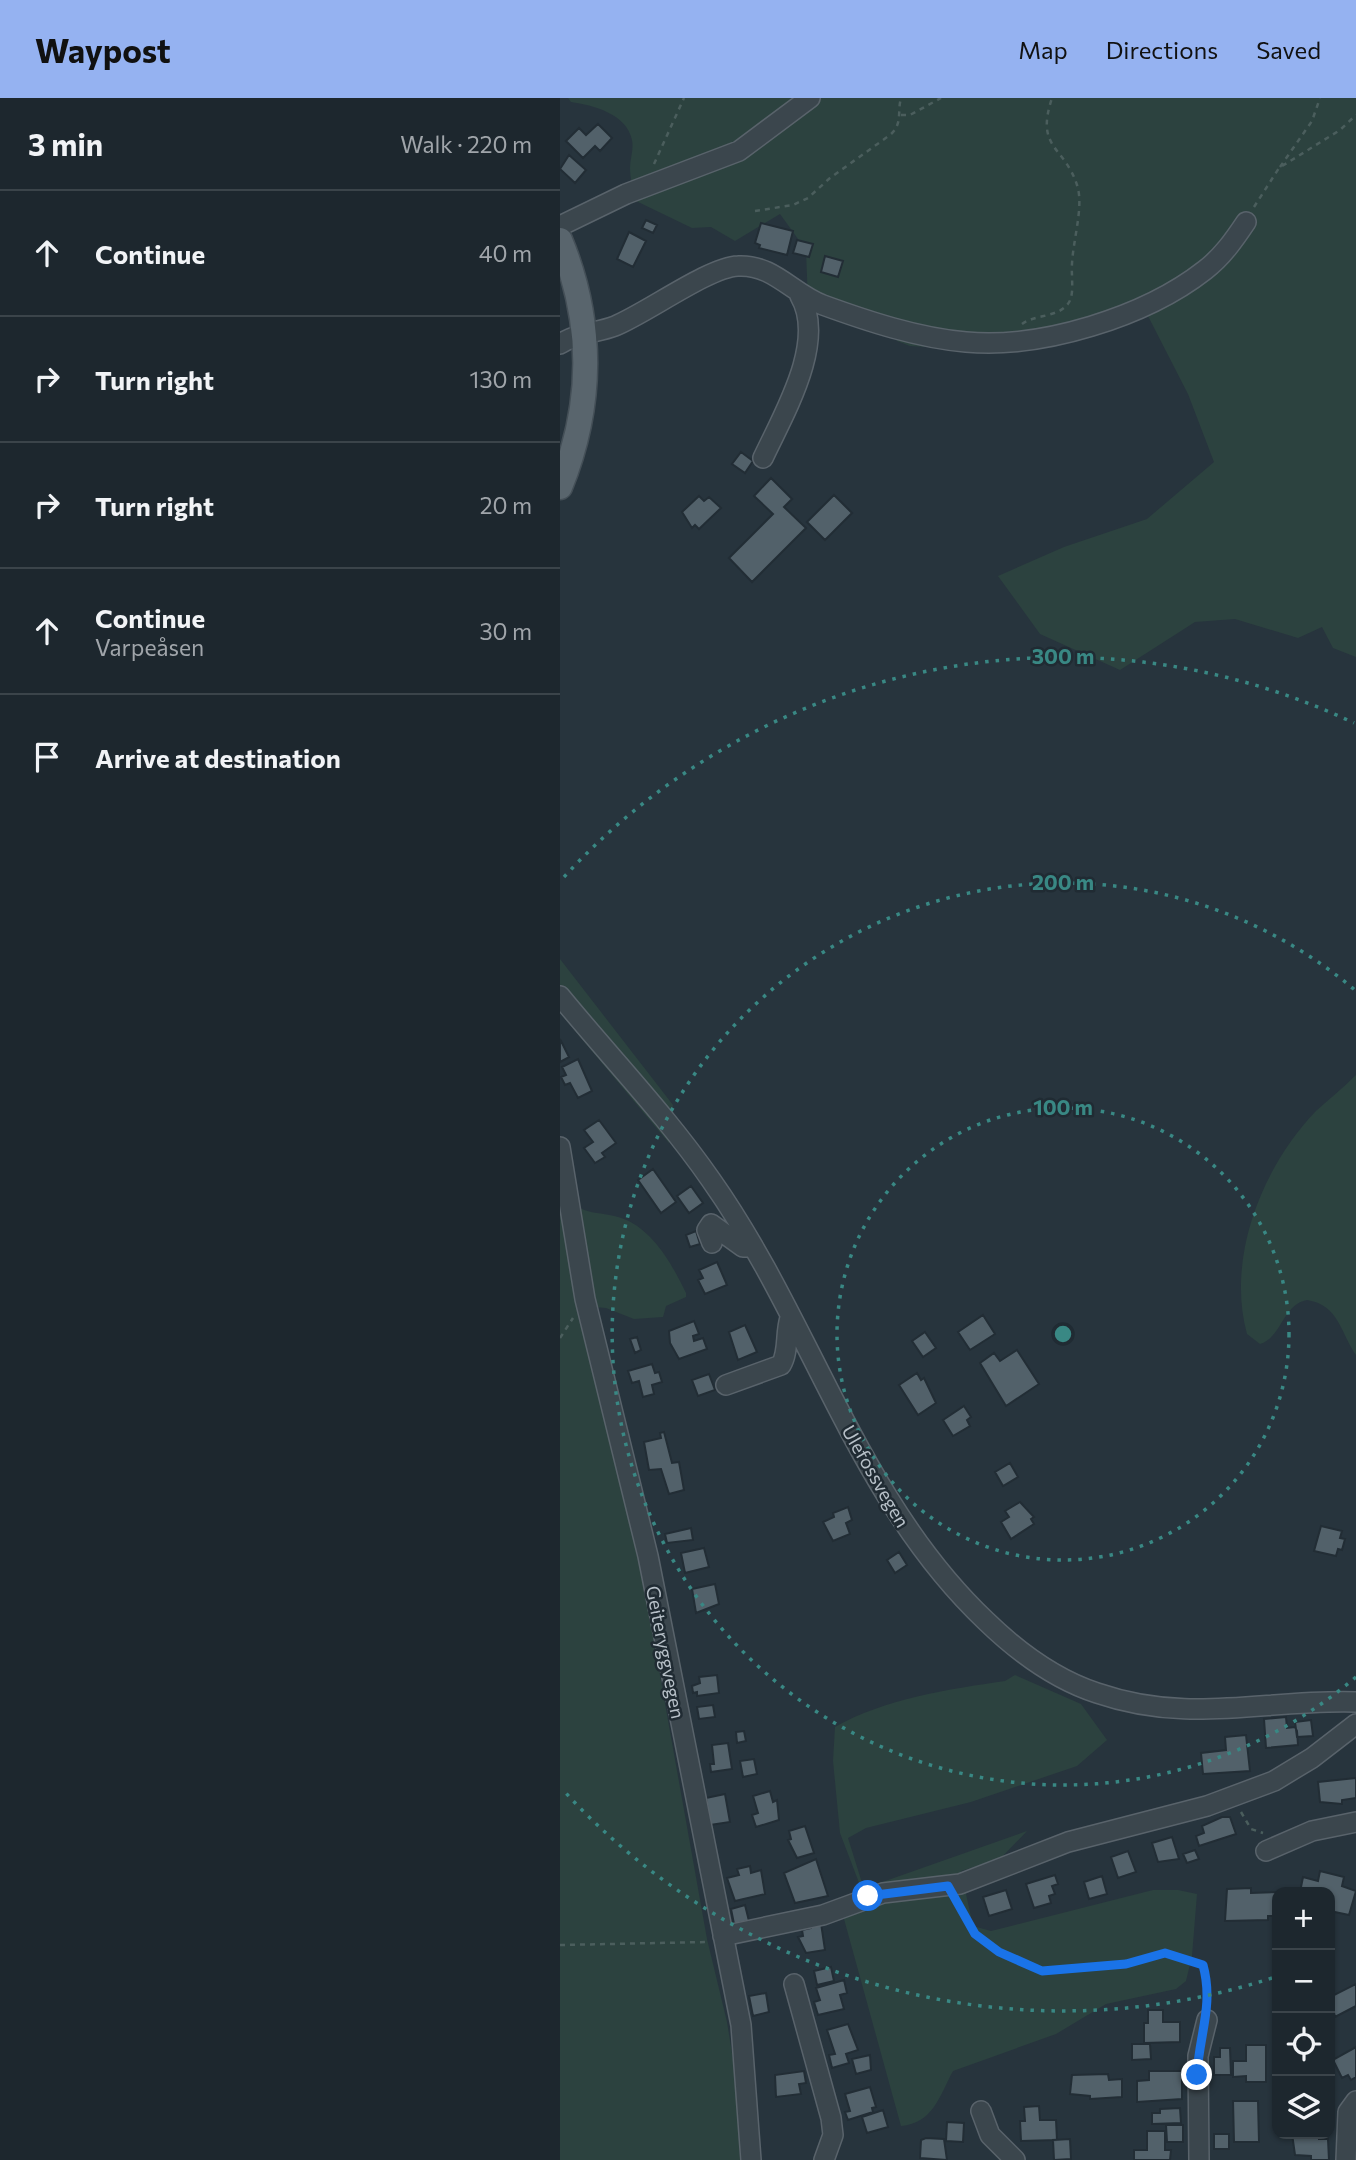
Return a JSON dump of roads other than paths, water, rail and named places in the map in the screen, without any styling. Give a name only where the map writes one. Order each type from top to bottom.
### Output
[{"type":"main road","points":[[560,240],[578,289],[586,334],[586,376],[580,426],[560,487]]},
{"type":"street","points":[[560,226],[644,187],[739,151],[810,98]]},
{"type":"street","points":[[560,344],[615,326],[727,268],[751,267],[765,270],[800,296],[844,312],[946,340],[1012,341],[1058,335],[1094,325],[1176,289],[1205,270],[1228,248],[1246,222]]},
{"type":"street","points":[[763,458],[802,369],[808,315],[800,296]]},
{"type":"street","name":"Ulefossvegen","points":[[560,996],[711,1179],[752,1247],[876,1482],[910,1535],[948,1585],[998,1633],[1035,1662],[1094,1692],[1174,1710],[1227,1710],[1356,1702]]},
{"type":"street","name":"Geiteryggvegen","points":[[560,1147],[585,1299],[648,1556],[741,2025],[751,2160]]},
{"type":"street","points":[[712,1243],[707,1230],[710,1224],[743,1247],[752,1247]]},
{"type":"street","points":[[726,1385],[781,1366],[786,1355],[785,1335],[790,1318]]},
{"type":"street","points":[[724,1938],[822,1915],[883,1892],[948,1886],[1068,1842],[1177,1815],[1232,1797],[1294,1770],[1356,1724]]},
{"type":"street","points":[[1267,1843],[1312,1830],[1356,1822]]},
{"type":"street","points":[[794,1984],[831,2118],[833,2135],[824,2160]]},
{"type":"street","points":[[1199,2160],[1198,2056],[1207,2020]]},
{"type":"street","points":[[1346,2160],[1348,2112],[1356,2101]]},
{"type":"street","points":[[981,2111],[990,2135],[1015,2160]]}]
